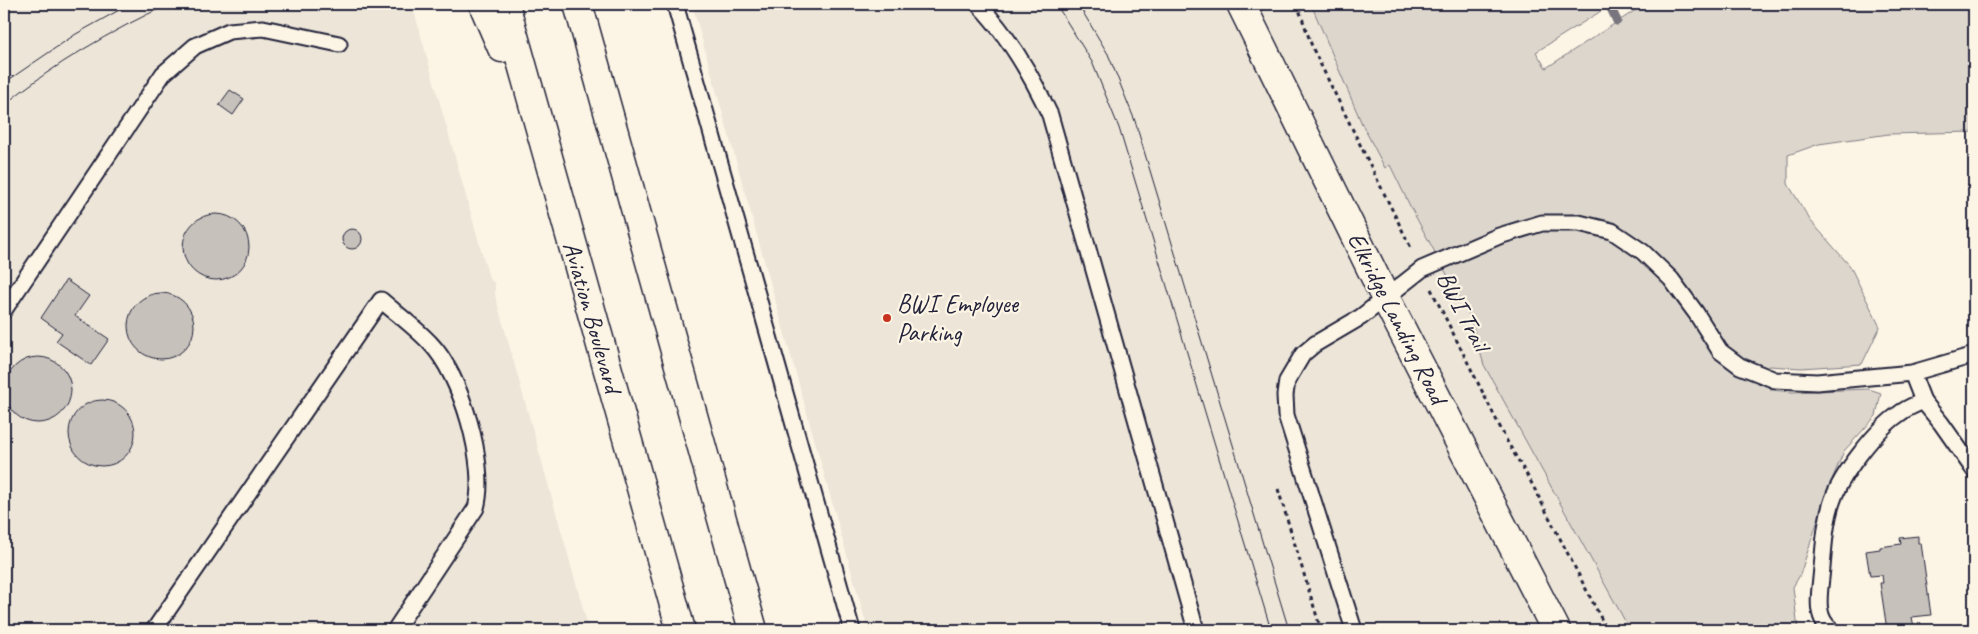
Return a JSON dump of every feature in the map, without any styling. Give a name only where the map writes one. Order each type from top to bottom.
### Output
[{"type":"main road","points":[[483,4],[546,153]]},
{"type":"main road","name":"Aviation Boulevard","points":[[505,4],[681,630]]},
{"type":"main road","points":[[578,4],[753,630]]},
{"type":"main road","name":"Elkridge Landing Road","points":[[1241,4],[1386,297],[1556,630]]},
{"type":"lane","points":[[674,4],[852,630]]},
{"type":"lane","points":[[978,4],[1012,46],[1036,84],[1050,115],[1196,630]]},
{"type":"lane","points":[[4,310],[162,74],[195,46],[229,31],[263,28],[339,44]]},
{"type":"lane","points":[[1354,630],[1286,415],[1285,396],[1287,381],[1304,354],[1315,344],[1361,317],[1422,270],[1499,236],[1542,223],[1579,223],[1612,231],[1643,252],[1671,278],[1720,351],[1740,366],[1775,380],[1817,382],[1912,373],[1974,355]]},
{"type":"lane","points":[[154,630],[380,300],[431,343],[453,378],[470,426],[480,489],[476,508],[395,630]]},
{"type":"lane","points":[[1912,373],[1923,401],[1974,470]]},
{"type":"lane","points":[[1832,630],[1824,625],[1821,616],[1820,590],[1828,519],[1834,494],[1848,470],[1874,438],[1899,413],[1923,401]]},
{"type":"path","name":"BWI Trail","points":[[1297,4],[1313,49],[1422,270],[1504,434],[1531,482],[1607,630]]},
{"type":"path","points":[[1278,488],[1320,630]]},
{"type":"shaded area","points":[[4,4],[412,4],[489,278],[495,284],[495,295],[589,630],[4,630]]},
{"type":"shaded area","points":[[692,4],[1313,4],[1411,208],[1639,630],[868,630]]},
{"type":"shaded area","points":[[1311,4],[1610,4],[1536,52],[1546,68],[1645,4],[1974,4],[1974,132],[1889,134],[1819,144],[1788,155],[1788,184],[1810,220],[1850,266],[1880,327],[1862,364],[1801,368],[1769,366],[1771,390],[1792,392],[1869,389],[1881,393],[1876,416],[1844,451],[1828,489],[1800,575],[1793,587],[1798,630],[1630,630],[1484,365],[1470,317],[1390,165],[1385,168],[1362,124]]},
{"type":"building","points":[[230,90],[244,99],[233,115],[219,105]]},
{"type":"building","points":[[216,214],[229,216],[244,229],[247,234],[249,247],[247,260],[234,275],[229,278],[216,280],[203,278],[188,265],[185,260],[183,247],[185,234],[198,219],[203,216]]},
{"type":"building","points":[[352,229],[359,232],[362,239],[359,246],[352,249],[345,246],[342,239],[345,232]]},
{"type":"building","points":[[66,280],[89,296],[75,316],[109,339],[91,365],[56,341],[62,333],[41,318]]},
{"type":"building","points":[[161,293],[174,295],[189,308],[192,313],[194,326],[192,339],[179,354],[174,357],[161,359],[148,357],[133,344],[130,339],[128,326],[130,313],[143,298],[148,295]]},
{"type":"building","points":[[38,357],[51,359],[66,372],[69,377],[71,390],[69,403],[56,418],[51,421],[38,423],[25,421],[10,408],[7,403],[5,390],[7,377],[20,362],[25,359]]},
{"type":"building","points":[[96,400],[108,400],[120,405],[130,415],[135,427],[133,446],[120,461],[108,466],[96,466],[84,461],[74,451],[69,439],[69,427],[74,415],[84,405]]},
{"type":"building","points":[[1918,536],[1918,543],[1921,543],[1931,615],[1912,617],[1914,627],[1904,628],[1904,630],[1887,630],[1880,583],[1883,583],[1882,575],[1870,576],[1866,551],[1901,544],[1900,538]]},
{"type":"waterway","points":[[1609,4],[1617,21]]},
{"type":"tram line","points":[[4,83],[76,34],[130,4]]},
{"type":"tram line","points":[[4,105],[84,49],[126,25],[169,4]]},
{"type":"tram line","points":[[1056,4],[1092,62],[1119,128],[1271,630]]},
{"type":"tram line","points":[[1078,4],[1108,54],[1135,121],[1289,630]]},
{"type":"place","name":"BWI Employee Parking","points":[[887,318]]}]
